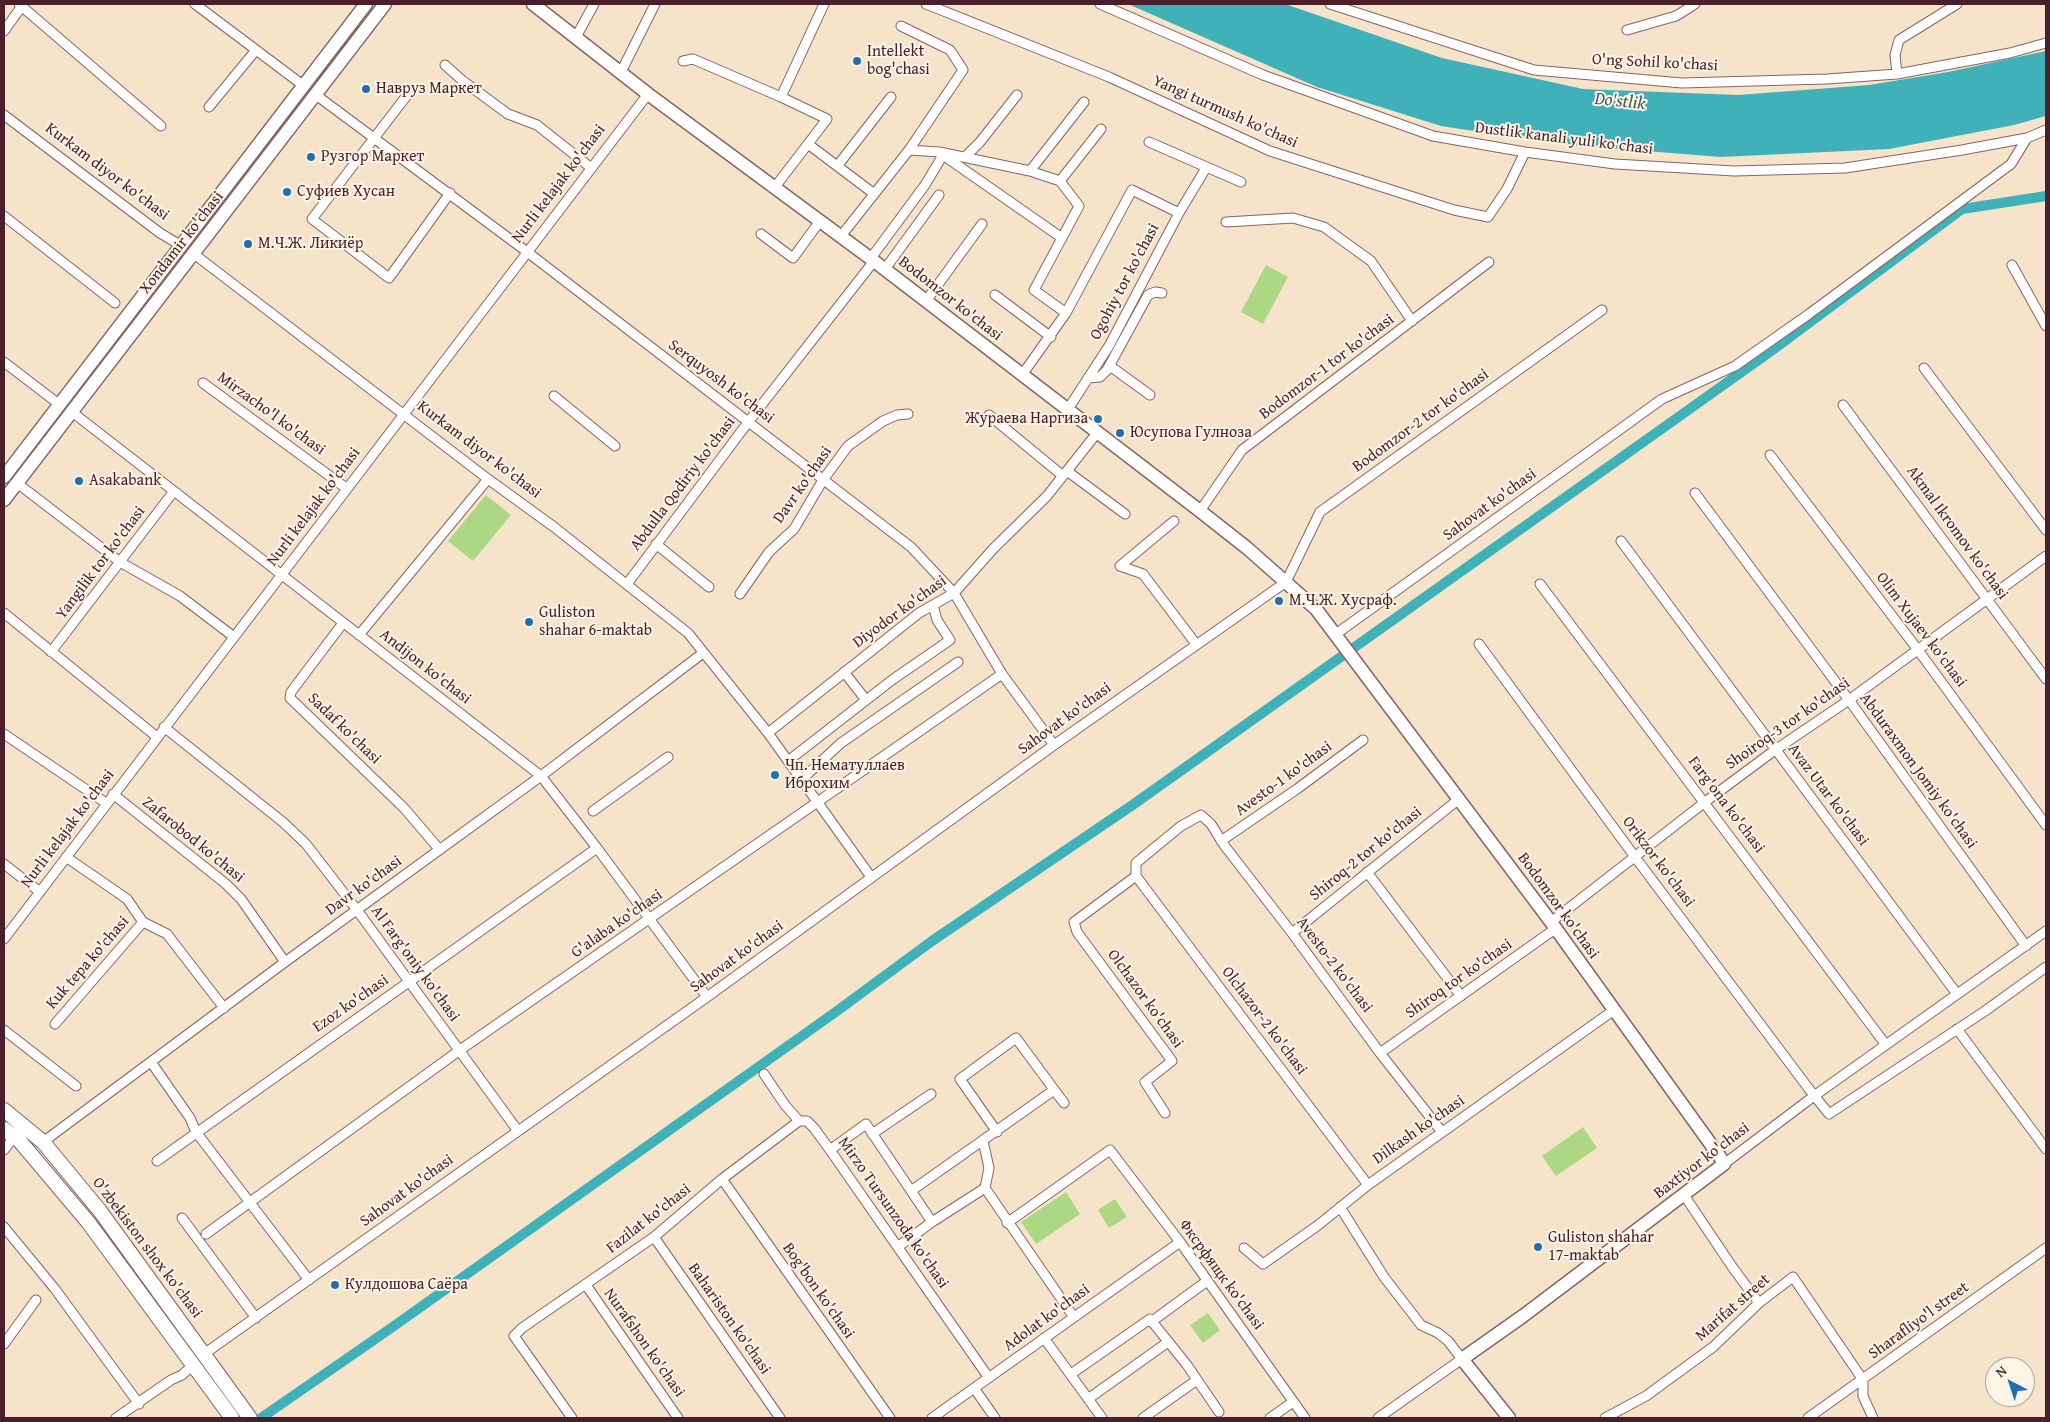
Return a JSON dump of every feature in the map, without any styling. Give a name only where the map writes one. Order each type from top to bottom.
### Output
[{"type":"main road","name":"O'zbekiston shox ko'chasi","points":[[4,1110],[29,1128],[43,1142],[100,1211],[249,1417]]},
{"type":"main road","name":"O'zbekiston shox ko'chasi","points":[[9,1133],[57,1183],[88,1222],[232,1418]]},
{"type":"street","points":[[195,4],[304,86]]},
{"type":"street","name":"Xondamir ko'chasi","points":[[4,477],[366,4]]},
{"type":"street","name":"Xondamir ko'chasi","points":[[4,500],[385,4]]},
{"type":"street","name":"Bodomzor ko'chasi","points":[[533,4],[648,94],[841,236],[1068,409],[1200,511],[1316,609],[1553,925],[1724,1164]]},
{"type":"street","points":[[576,37],[594,4]]},
{"type":"street","points":[[621,72],[655,4]]},
{"type":"street","points":[[781,97],[824,4]]},
{"type":"street","name":"Yangi turmush ko'chasi","points":[[926,4],[1109,78],[1270,151],[1454,210],[1488,217],[1507,189],[1526,152]]},
{"type":"street","name":"Dustlik kanali yuli ko'chasi","points":[[1100,4],[1264,75],[1433,136],[1526,152],[1615,164],[1743,171],[1845,168],[2027,138],[2046,130]]},
{"type":"street","name":"O'ng Sohil ko'chasi","points":[[1330,4],[1534,70],[1682,83],[1827,79],[1897,74],[2010,53],[2046,43]]},
{"type":"street","points":[[1627,30],[1676,16],[1694,4]]},
{"type":"street","points":[[1897,74],[1895,55],[1899,40],[1957,4]]},
{"type":"street","points":[[4,31],[21,5],[161,126]]},
{"type":"street","points":[[841,236],[873,193],[909,150],[963,70],[950,50],[901,26]]},
{"type":"street","points":[[209,107],[256,50]]},
{"type":"street","points":[[684,61],[693,59],[828,119],[775,187]]},
{"type":"street","points":[[445,65],[463,81],[508,114],[537,125],[590,167]]},
{"type":"street","points":[[408,94],[312,219],[389,278],[450,193]]},
{"type":"street","name":"Nurli kelajak ko'chasi","points":[[4,939],[106,803],[283,574],[590,167],[648,94]]},
{"type":"street","name":"Serquyosh ko'chasi","points":[[316,95],[450,193],[911,547],[954,593],[1002,674],[1054,745]]},
{"type":"street","points":[[965,157],[980,142],[1017,96]]},
{"type":"street","points":[[838,165],[891,97]]},
{"type":"street","points":[[1030,171],[1084,102]]},
{"type":"street","name":"Kurkam diyor ko'chasi","points":[[4,115],[160,232],[194,254],[488,479],[554,527],[688,633],[768,733],[871,877]]},
{"type":"street","points":[[1060,181],[1101,129]]},
{"type":"street","name":"Sahovat ko'chasi","points":[[1339,638],[1662,399],[1735,366],[1809,314],[2011,164],[2027,138]]},
{"type":"street","points":[[1149,142],[1240,182]]},
{"type":"street","points":[[808,144],[873,193]]},
{"type":"street","points":[[909,150],[965,157],[1030,171],[1060,181],[1079,206],[1034,290],[1066,314]]},
{"type":"street","points":[[941,154],[1062,238]]},
{"type":"street","name":"Abdulla Qodiriy ko'chasi","points":[[627,584],[872,260],[925,185],[941,154]]},
{"type":"street","name":"Ogohiy tor ko'chasi","points":[[1068,409],[1109,346],[1179,213],[1206,168]]},
{"type":"street","points":[[1022,375],[1066,314],[1132,190],[1179,213]]},
{"type":"street","points":[[884,269],[939,195]]},
{"type":"street","points":[[4,216],[115,303]]},
{"type":"street","points":[[1226,222],[1293,218],[1324,227],[1371,261],[1412,321]]},
{"type":"street","points":[[760,234],[793,258],[820,221]]},
{"type":"street","points":[[926,301],[982,224]]},
{"type":"street","name":"Bodomzor-1 tor ko'chasi","points":[[1200,511],[1242,450],[1489,262]]},
{"type":"street","points":[[2012,266],[2046,326]]},
{"type":"street","points":[[1088,378],[1100,377],[1110,366],[1148,295],[1155,292],[1162,293]]},
{"type":"street","points":[[995,295],[1051,337]]},
{"type":"street","name":"Bodomzor-2 tor ko'chasi","points":[[1286,582],[1320,512],[1602,310]]},
{"type":"street","points":[[4,362],[60,405]]},
{"type":"street","points":[[1110,366],[1150,395]]},
{"type":"street","points":[[1924,368],[2046,530]]},
{"type":"street","name":"Mirzacho'l ko'chasi","points":[[203,383],[346,488]]},
{"type":"street","points":[[554,396],[615,446]]},
{"type":"street","name":"Akmal Ikromov ko'chasi","points":[[1843,405],[2046,679]]},
{"type":"street","name":"Andijon ko'chasi","points":[[72,412],[542,776],[707,997]]},
{"type":"street","name":"Davr ko'chasi","points":[[740,594],[770,552],[794,528],[823,480],[848,446],[896,415],[908,414]]},
{"type":"street","points":[[989,415],[1065,474],[1125,514]]},
{"type":"street","name":"Diyodor ko'chasi","points":[[768,733],[919,613],[954,593],[993,549],[1047,496],[1097,433]]},
{"type":"street","name":"Olim Xujaev ko'chasi","points":[[1770,455],[1918,650],[2046,824]]},
{"type":"street","points":[[359,635],[488,479]]},
{"type":"street","points":[[17,483],[120,562],[180,596],[234,638]]},
{"type":"street","name":"Yangilik tor ko'chasi","points":[[52,652],[174,491]]},
{"type":"street","name":"Abduraxmon Jomiy ko'chasi","points":[[1695,493],[1849,700],[2026,946]]},
{"type":"street","points":[[1174,521],[1120,566],[1143,574],[1196,644]]},
{"type":"street","name":"Avaz Utar ko'chasi","points":[[1621,541],[1958,994]]},
{"type":"street","points":[[656,544],[708,587]]},
{"type":"street","name":"Shoiroq-3 tor ko'chasi","points":[[1553,925],[1705,802],[1775,750],[1849,700],[2046,556]]},
{"type":"street","name":"Sahovat ko'chasi","points":[[204,1354],[707,997],[1054,745],[1286,582]]},
{"type":"street","name":"Farg'ona ko'chasi","points":[[1540,584],[1886,1046]]},
{"type":"street","points":[[788,761],[866,700],[950,640],[937,620],[933,606]]},
{"type":"street","points":[[4,614],[158,737]]},
{"type":"street","name":"Sadaf ko'chasi","points":[[342,623],[291,692],[290,698],[404,808],[438,849]]},
{"type":"street","name":"Orikzor ko'chasi","points":[[1480,644],[1635,857],[1829,1114],[1958,1028]]},
{"type":"street","name":"Davr ko'chasi","points":[[43,1142],[438,849],[542,776],[703,653]]},
{"type":"street","points":[[801,780],[841,743],[958,662]]},
{"type":"street","points":[[844,672],[866,700]]},
{"type":"street","name":"G'alaba ko'chasi","points":[[206,1234],[460,1050],[1002,674]]},
{"type":"street","name":"Al Farg'oniy ko'chasi","points":[[164,728],[284,823],[306,844],[357,910],[518,1131]]},
{"type":"street","points":[[4,734],[106,803]]},
{"type":"street","name":"Avesto-1 ko'chasi","points":[[1222,841],[1363,740]]},
{"type":"street","points":[[593,811],[668,757]]},
{"type":"street","name":"Zafarobod ko'chasi","points":[[113,794],[226,884],[241,899],[285,962]]},
{"type":"street","name":"Shiroq-2 tor ko'chasi","points":[[1292,932],[1459,800]]},
{"type":"street","name":"Avesto-2 ko'chasi","points":[[1136,876],[1136,863],[1181,826],[1201,815],[1211,824],[1380,1053],[1442,1132]]},
{"type":"street","name":"Ezoz ko'chasi","points":[[157,1160],[597,848]]},
{"type":"street","points":[[66,857],[127,899],[143,922],[168,934],[224,1008]]},
{"type":"street","points":[[4,864],[40,892]]},
{"type":"street","points":[[1367,872],[1461,996]]},
{"type":"street","name":"Olchazor ko'chasi","points":[[1136,876],[1074,922],[1076,932],[1172,1061],[1145,1082],[1165,1113]]},
{"type":"street","name":"Olchazor-2 ko'chasi","points":[[1136,876],[1368,1185]]},
{"type":"street","name":"Kuk tepa ko'chasi","points":[[55,1024],[143,922]]},
{"type":"street","name":"Shiroq tor ko'chasi","points":[[1380,1053],[1461,996],[1553,925]]},
{"type":"street","name":"Baxtiyor ko'chasi","points":[[1378,1418],[1523,1316],[1814,1096],[2046,931]]},
{"type":"street","points":[[2046,967],[1958,1028],[2046,1149]]},
{"type":"street","name":"Dilkash ko'chasi","points":[[1244,1248],[1263,1264],[1317,1226],[1368,1185],[1614,1010]]},
{"type":"street","points":[[4,1030],[76,1086]]},
{"type":"street","points":[[997,1132],[960,1079],[1016,1038],[1064,1103]]},
{"type":"street","points":[[151,1062],[190,1118],[196,1132],[309,1280]]},
{"type":"street","name":"Mirzo Tursunzoda ko'chasi","points":[[764,1074],[785,1105],[799,1121],[806,1121],[814,1128],[899,1246],[989,1378]]},
{"type":"street","points":[[911,1191],[1054,1090]]},
{"type":"street","points":[[872,1134],[931,1094]]},
{"type":"street","name":"Fazilat ko'chasi","points":[[572,1418],[514,1336],[522,1328],[654,1237],[722,1180],[799,1121]]},
{"type":"street","points":[[830,1150],[866,1124],[932,1222]]},
{"type":"street","points":[[4,1150],[9,1133]]},
{"type":"street","points":[[983,1141],[988,1168],[985,1188],[1007,1223],[1073,1316]]},
{"type":"street","name":"Фксрфящк ko'chasi","points":[[1007,1223],[1110,1150],[1180,1242],[1305,1418]]},
{"type":"street","name":"Bog'bon ko'chasi","points":[[722,1180],[890,1418]]},
{"type":"street","points":[[899,1246],[985,1188]]},
{"type":"street","points":[[1684,1195],[1759,1303]]},
{"type":"street","points":[[1340,1207],[1384,1276],[1421,1325],[1438,1333],[1448,1341],[1509,1418]]},
{"type":"street","points":[[182,1218],[256,1318]]},
{"type":"street","points":[[4,1227],[55,1290],[139,1404]]},
{"type":"street","name":"Bahariston ko'chasi","points":[[654,1237],[780,1418]]},
{"type":"street","name":"Adolat ko'chasi","points":[[932,1418],[1073,1316],[1180,1242]]},
{"type":"street","name":"Sharafliyo'l street","points":[[1808,1418],[2046,1248]]},
{"type":"street","name":"Marifat street","points":[[1605,1418],[1646,1396],[1713,1347],[1759,1303],[1793,1277],[1863,1380],[1863,1396],[1873,1418]]},
{"type":"street","points":[[1071,1374],[1207,1281]]},
{"type":"street","name":"Nurafshon ko'chasi","points":[[586,1285],[678,1418]]},
{"type":"street","points":[[4,1344],[36,1300]]},
{"type":"street","points":[[1150,1320],[1198,1380],[1219,1412]]},
{"type":"street","points":[[1044,1338],[1102,1418]]},
{"type":"street","points":[[1088,1399],[1168,1342]]},
{"type":"street","points":[[116,1418],[139,1404],[171,1380],[182,1375],[193,1365]]},
{"type":"street","points":[[1143,1418],[1198,1380]]},
{"type":"street","points":[[974,1388],[995,1418]]},
{"type":"street","points":[[1270,1418],[1293,1402]]},
{"type":"green space","points":[[1266,265],[1288,277],[1263,324],[1241,312]]},
{"type":"green space","points":[[486,495],[511,515],[473,561],[448,541]]},
{"type":"green space","points":[[1583,1127],[1597,1148],[1556,1176],[1542,1156]]},
{"type":"green space","points":[[1066,1192],[1080,1214],[1036,1244],[1021,1222]]},
{"type":"green space","points":[[1115,1199],[1127,1217],[1109,1228],[1098,1210]]},
{"type":"green space","points":[[1208,1313],[1220,1330],[1203,1343],[1190,1325]]},
{"type":"water","name":"Do'stlik","points":[[1128,4],[1285,4],[1442,58],[1583,89],[1738,95],[1869,85],[1948,72],[2046,51],[2046,116],[2014,125],[1889,149],[1721,157],[1559,144],[1441,126],[1317,87]]},
{"type":"waterway","points":[[261,1418],[394,1326],[837,1011],[932,941],[1134,804],[1774,349],[1962,209],[2046,196]]},
{"type":"place","name":"Intellekt bog'chasi","points":[[857,61]]},
{"type":"place","name":"Навруз Маркет","points":[[366,89]]},
{"type":"place","name":"Рузгор Маркет","points":[[311,157]]},
{"type":"place","name":"Суфиев Хусан","points":[[287,192]]},
{"type":"place","name":"М.Ч.Ж. Ликиёр","points":[[248,244]]},
{"type":"place","name":"Жураева Наргиза","points":[[1098,419]]},
{"type":"place","name":"Юсупова Гулноза","points":[[1120,433]]},
{"type":"place","name":"Asakabank","points":[[79,481]]},
{"type":"place","name":"М.Ч.Ж. Хусраф.","points":[[1279,601]]},
{"type":"place","name":"Guliston shahar 6-maktab","points":[[529,622]]},
{"type":"place","name":"Чп. Нематуллаев Иброхим","points":[[775,775]]},
{"type":"place","name":"Guliston shahar 17-maktab","points":[[1538,1247]]},
{"type":"place","name":"Кулдошова Саёра","points":[[335,1285]]}]
